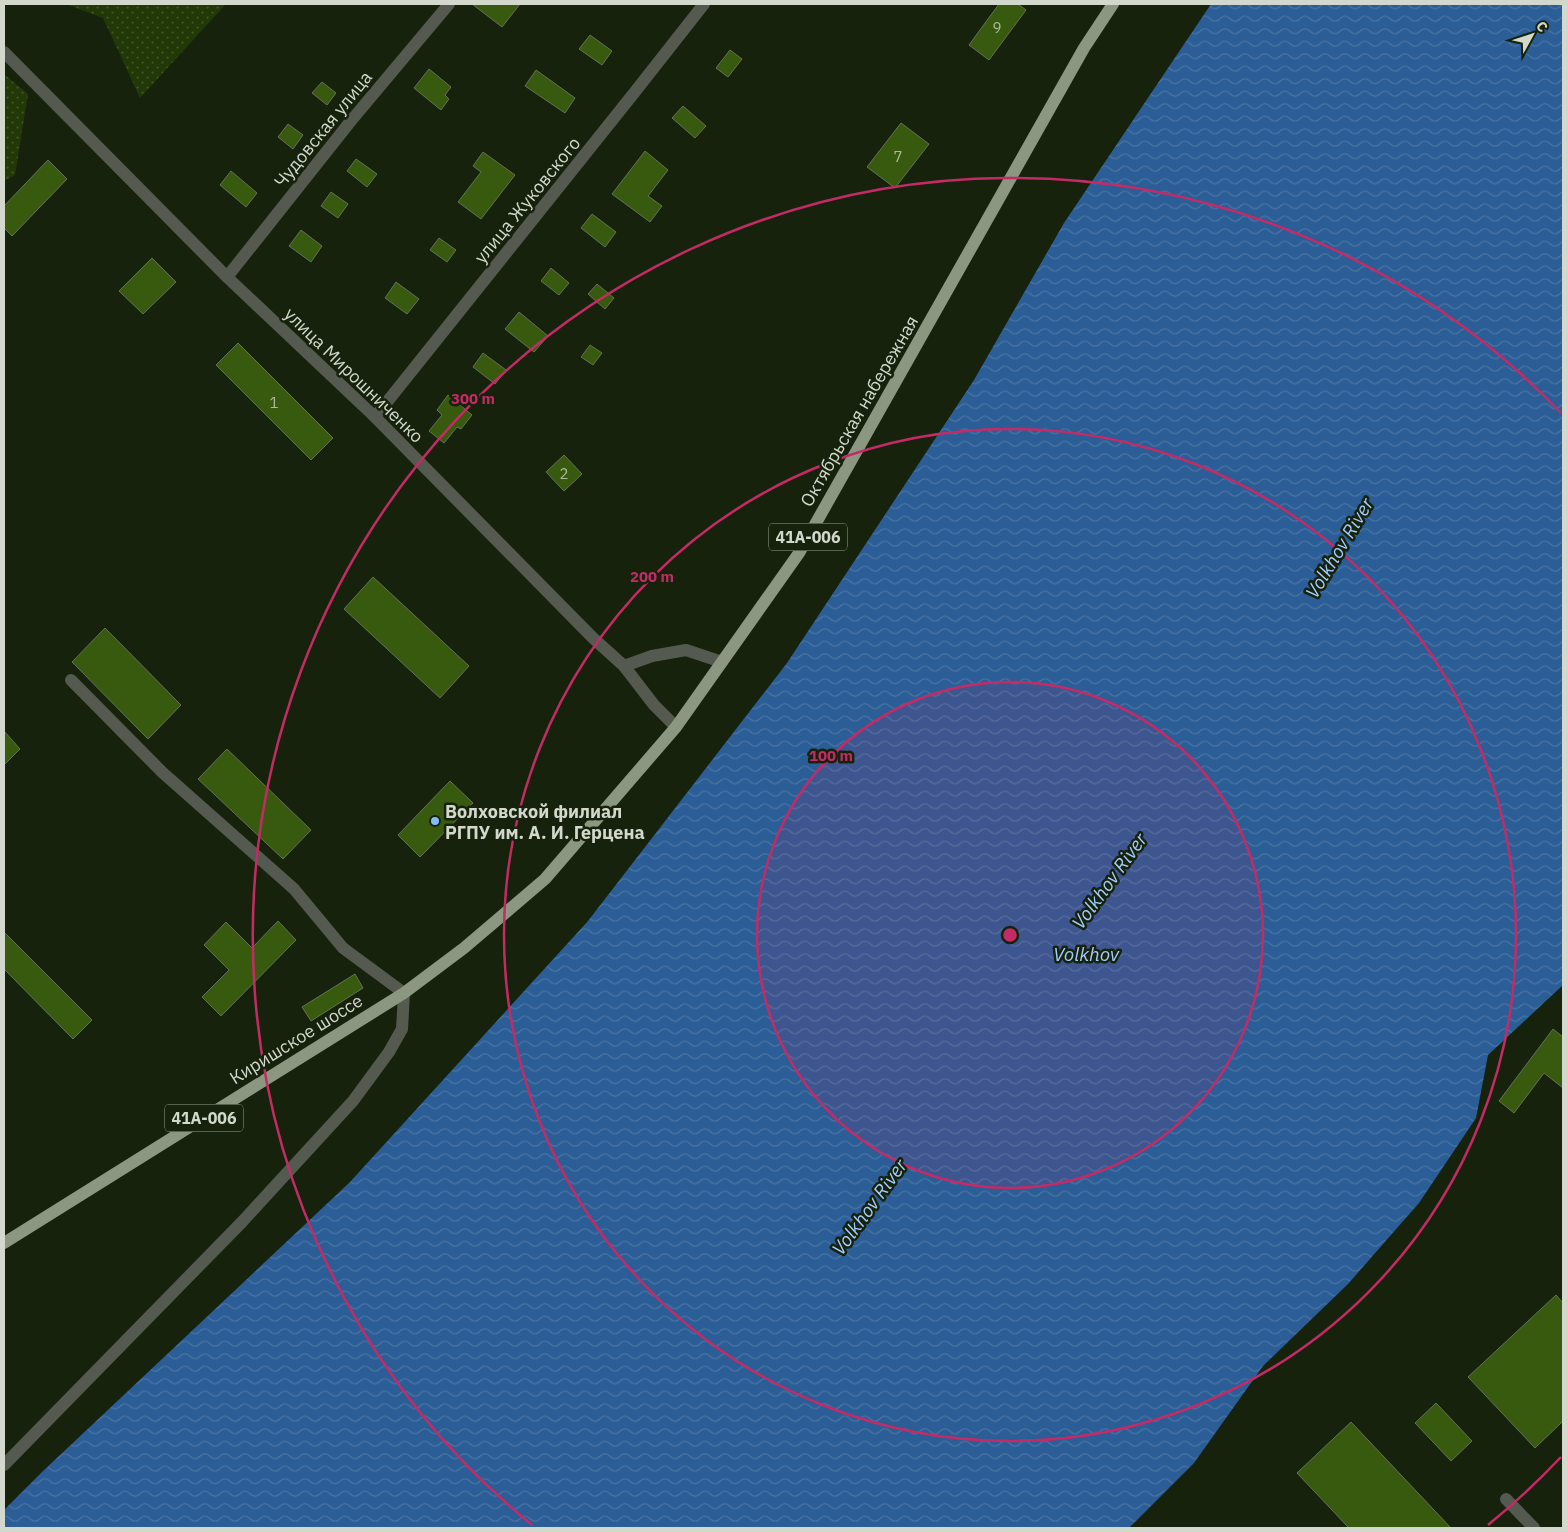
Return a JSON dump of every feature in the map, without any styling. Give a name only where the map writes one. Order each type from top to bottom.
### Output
[{"type":"main road","name":"Октябрьская набережная","points":[[404,993],[464,948],[545,879],[676,727],[799,553],[1080,57],[1113,4]]},
{"type":"main road","name":"Киришское шоссе","points":[[4,1243],[404,993]]},
{"type":"street","name":"Чудовская улица","points":[[227,277],[350,122],[449,4]]},
{"type":"street","name":"улица Жуковского","points":[[375,417],[704,4]]},
{"type":"street","name":"улица Мирошниченко","points":[[4,52],[227,277],[375,417],[593,638],[624,666],[654,705],[676,727]]},
{"type":"street","points":[[624,666],[652,656],[686,650],[722,662]]},
{"type":"street","points":[[4,1465],[242,1222],[353,1101],[389,1052],[402,1030],[404,993],[343,948],[294,889],[162,772],[71,680]]},
{"type":"street","points":[[1506,1499],[1534,1528]]},
{"type":"green space","points":[[66,4],[226,4],[140,98],[103,18]]},
{"type":"green space","points":[[4,74],[28,94],[15,175],[4,181]]},
{"type":"water","name":"Volkhov","points":[[1211,4],[1563,4],[1563,985],[1488,1055],[1476,1118],[1419,1203],[1348,1284],[1263,1366],[1194,1463],[1129,1528],[4,1528],[4,1510],[350,1182],[588,921],[787,663],[974,380],[1064,223]]},
{"type":"building","points":[[472,4],[520,4],[502,27]]},
{"type":"building","points":[[999,4],[1018,4],[1026,10],[989,60],[969,45]]},
{"type":"building","points":[[590,35],[612,51],[602,65],[579,49]]},
{"type":"building","points":[[730,50],[742,59],[728,77],[716,68]]},
{"type":"building","points":[[429,69],[451,87],[445,95],[449,99],[441,110],[414,88]]},
{"type":"building","points":[[536,70],[575,98],[565,113],[525,86]]},
{"type":"building","points":[[322,82],[336,93],[327,105],[312,93]]},
{"type":"building","points":[[683,106],[706,126],[695,138],[672,118]]},
{"type":"building","points":[[901,123],[929,144],[895,188],[867,167]]},
{"type":"building","points":[[288,124],[303,135],[293,149],[278,137]]},
{"type":"building","points":[[645,151],[668,170],[648,196],[662,206],[650,222],[612,194]]},
{"type":"building","points":[[483,152],[515,175],[481,219],[458,202],[481,172],[473,166]]},
{"type":"building","points":[[356,159],[377,174],[367,187],[347,171]]},
{"type":"building","points":[[48,160],[67,179],[12,236],[4,228],[4,206]]},
{"type":"building","points":[[231,171],[257,193],[246,207],[220,185]]},
{"type":"building","points":[[331,192],[348,204],[338,218],[321,206]]},
{"type":"building","points":[[592,214],[616,232],[605,247],[581,228]]},
{"type":"building","points":[[301,230],[322,246],[311,262],[289,246]]},
{"type":"building","points":[[439,238],[456,250],[447,262],[430,250]]},
{"type":"building","points":[[152,258],[176,282],[143,314],[119,291]]},
{"type":"building","points":[[551,268],[569,283],[559,295],[541,281]]},
{"type":"building","points":[[396,282],[419,299],[407,314],[385,298]]},
{"type":"building","points":[[597,284],[614,298],[605,309],[588,294]]},
{"type":"building","points":[[519,312],[548,336],[534,352],[505,329]]},
{"type":"building","points":[[238,343],[333,438],[311,460],[216,365]]},
{"type":"building","points":[[590,345],[602,353],[593,365],[581,357]]},
{"type":"building","points":[[483,353],[506,370],[495,384],[473,367]]},
{"type":"building","points":[[448,395],[472,415],[461,429],[457,427],[444,443],[429,431],[442,415],[437,410]]},
{"type":"building","points":[[564,455],[582,474],[564,491],[546,472]]},
{"type":"building","points":[[373,577],[469,666],[440,698],[344,609]]},
{"type":"building","points":[[105,628],[181,705],[148,739],[72,662]]},
{"type":"building","points":[[4,731],[20,749],[4,765]]},
{"type":"building","points":[[227,749],[311,830],[283,859],[198,779]]},
{"type":"building","points":[[450,781],[473,803],[420,857],[398,835]]},
{"type":"building","points":[[278,921],[296,940],[221,1016],[202,997],[229,970],[204,945],[226,922],[252,948]]},
{"type":"building","points":[[4,932],[92,1020],[73,1039],[4,969]]},
{"type":"building","points":[[355,974],[363,988],[311,1021],[302,1007]]},
{"type":"building","points":[[1553,1029],[1563,1037],[1563,1088],[1544,1073],[1514,1113],[1499,1101]]},
{"type":"building","points":[[1556,1295],[1563,1303],[1563,1421],[1535,1448],[1468,1377]]},
{"type":"building","points":[[1436,1403],[1472,1441],[1451,1461],[1415,1423]]},
{"type":"building","points":[[1351,1422],[1451,1528],[1349,1528],[1297,1473]]},
{"type":"place","name":"Волховской филиал РГПУ им. А. И. Герцена","points":[[435,821]]},
{"type":"water label","name":"Volkhov River","points":[[1339,548]]},
{"type":"water label","name":"Volkhov River","points":[[1109,881]]},
{"type":"water label","name":"Volkhov River","points":[[869,1207]]}]
